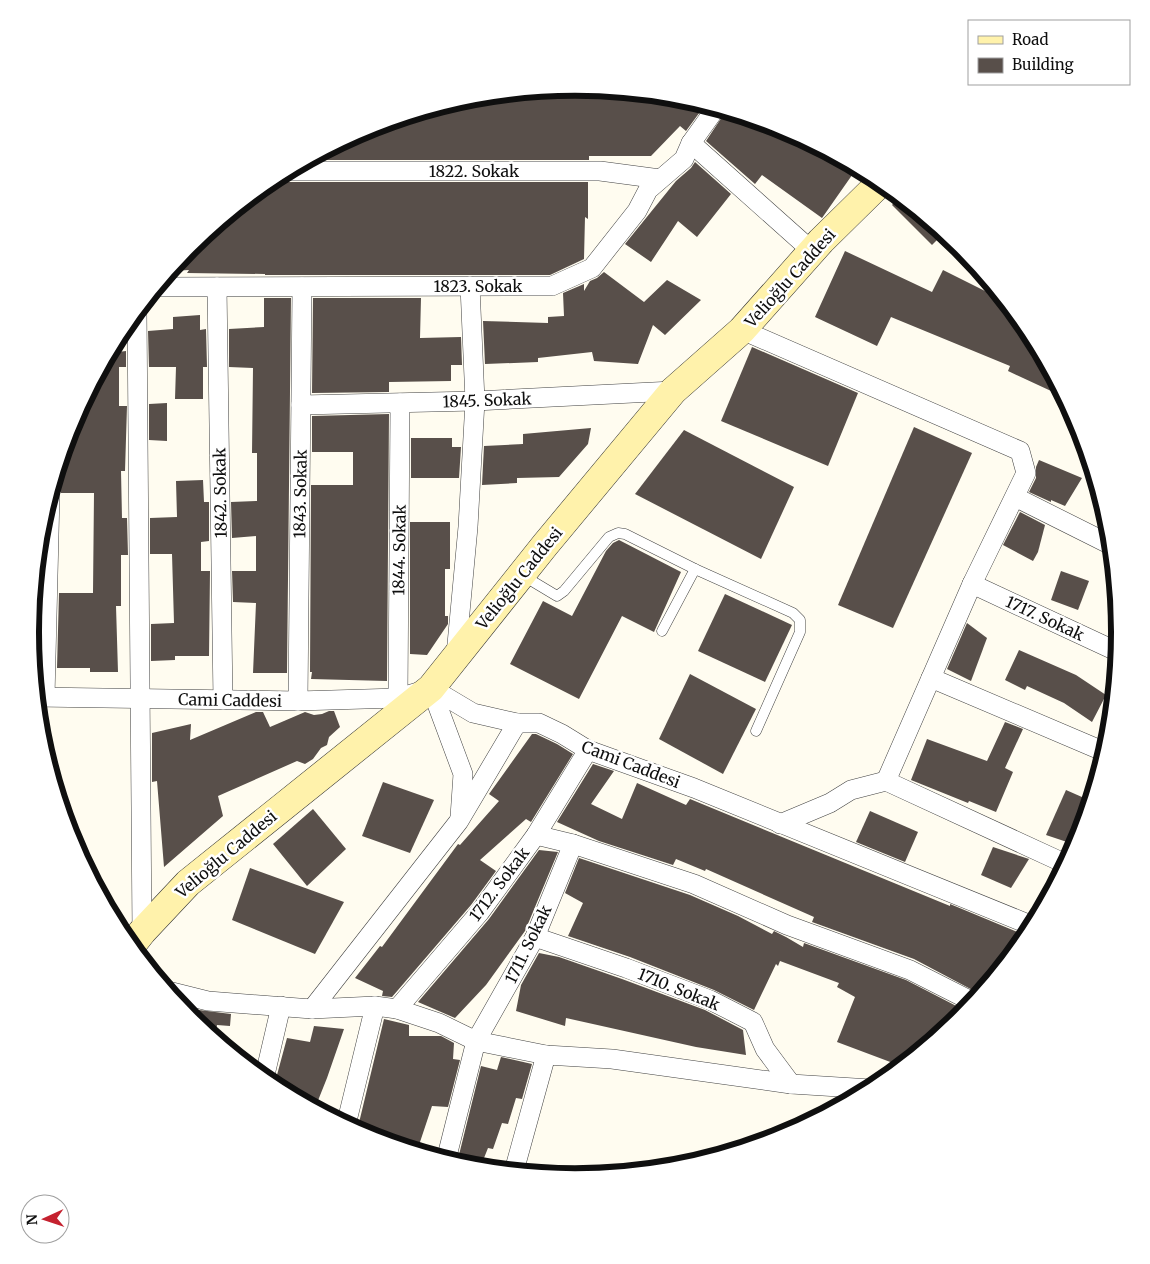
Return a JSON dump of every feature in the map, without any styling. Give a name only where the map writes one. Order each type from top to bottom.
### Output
[{"type":"street","name":"1823. Sokak","points":[[165,287],[552,286],[592,268],[638,211],[648,190],[684,160],[691,143],[712,114]]},
{"type":"street","points":[[691,143],[812,251]]},
{"type":"street","name":"1822. Sokak","points":[[302,171],[600,171],[660,179]]},
{"type":"street","name":"Velioğlu Caddesi","points":[[137,939],[188,883],[432,688],[456,655],[483,625],[673,391],[742,330],[812,251],[875,188]]},
{"type":"street","points":[[456,655],[468,527],[475,401],[470,286]]},
{"type":"street","name":"1842. Sokak","points":[[217,287],[223,700]]},
{"type":"street","name":"1843. Sokak","points":[[298,701],[302,287]]},
{"type":"street","points":[[137,323],[140,699],[137,939]]},
{"type":"street","points":[[742,330],[1020,451],[1026,473],[972,584],[886,781]]},
{"type":"street","name":"1845. Sokak","points":[[301,405],[475,401],[673,391]]},
{"type":"street","name":"1844. Sokak","points":[[398,698],[400,402]]},
{"type":"street","points":[[1015,497],[1103,541]]},
{"type":"street","points":[[42,685],[48,531]]},
{"type":"street","name":"1717. Sokak","points":[[972,584],[1111,649]]},
{"type":"street","points":[[931,678],[1098,749]]},
{"type":"street","points":[[432,688],[463,774],[460,821]]},
{"type":"street","name":"Cami Caddesi","points":[[43,697],[298,701],[398,698],[432,688],[473,713],[517,723],[539,723],[588,750],[694,788],[1025,923]]},
{"type":"street","points":[[312,1009],[460,821],[517,723]]},
{"type":"street","name":"1712. Sokak","points":[[397,1009],[480,912],[536,835],[588,750]]},
{"type":"street","points":[[780,824],[830,803],[851,790],[886,781],[1059,861]]},
{"type":"street","points":[[536,835],[573,844],[694,884],[787,925],[910,970],[966,998]]},
{"type":"street","name":"1711. Sokak","points":[[448,1153],[476,1041],[535,938],[573,844]]},
{"type":"street","name":"1710. Sokak","points":[[535,938],[626,968],[710,1000],[753,1022],[765,1049],[791,1084]]},
{"type":"street","points":[[189,1004],[208,1001],[312,1009],[375,1006],[397,1009],[440,1023],[476,1041],[546,1055],[612,1059],[791,1084],[854,1089]]},
{"type":"street","points":[[266,1070],[281,1006]]},
{"type":"street","points":[[348,1117],[375,1006]]},
{"type":"street","points":[[516,1165],[546,1055]]},
{"type":"lane","points":[[522,575],[557,596],[564,592],[609,537],[618,533],[625,534],[695,569],[793,613],[800,620],[800,632],[756,732]]},
{"type":"lane","points":[[662,631],[695,569]]},
{"type":"building","points":[[575,96],[610,97],[645,100],[701,111],[686,131],[680,126],[651,156],[589,156],[589,160],[322,160],[338,151],[403,124],[470,106],[505,100]]},
{"type":"building","points":[[722,117],[747,124],[812,151],[853,174],[822,218],[762,175],[755,184],[706,141]]},
{"type":"building","points":[[695,162],[731,194],[697,237],[678,221],[651,262],[625,244],[676,181]]},
{"type":"building","points":[[285,181],[588,182],[588,219],[585,217],[584,259],[550,275],[265,275],[187,273],[189,270],[179,271],[221,229]]},
{"type":"building","points":[[895,202],[939,238],[932,245],[892,205]]},
{"type":"building","points":[[845,251],[932,292],[943,270],[990,294],[1021,334],[1055,393],[1008,371],[1010,366],[891,317],[877,346],[815,317]]},
{"type":"building","points":[[604,272],[644,302],[667,280],[701,300],[665,335],[653,325],[638,364],[594,361],[592,352],[538,358],[538,362],[485,364],[483,321],[548,323],[548,317],[564,316],[563,293],[584,284],[584,291],[590,281]]},
{"type":"building","points":[[264,298],[291,298],[287,673],[253,673],[256,603],[233,602],[232,571],[256,571],[256,536],[232,538],[231,502],[257,501],[257,453],[252,453],[253,368],[229,367],[229,329],[264,327]]},
{"type":"building","points":[[313,298],[421,298],[420,338],[461,337],[462,365],[451,365],[451,381],[389,382],[389,392],[312,393]]},
{"type":"building","points":[[200,315],[200,330],[206,329],[207,367],[203,367],[203,399],[175,399],[176,367],[149,367],[148,331],[173,329],[173,317]]},
{"type":"building","points":[[752,347],[858,393],[828,466],[721,421]]},
{"type":"building","points":[[126,351],[126,367],[119,367],[119,406],[127,406],[125,471],[121,471],[122,518],[127,518],[128,555],[121,555],[121,606],[116,606],[118,672],[90,672],[90,668],[57,668],[59,593],[93,593],[94,493],[61,493],[58,489],[67,460],[94,395],[118,352]]},
{"type":"building","points":[[167,403],[167,441],[149,440],[149,404]]},
{"type":"building","points":[[389,414],[387,681],[311,679],[311,485],[353,485],[353,452],[312,452],[312,416]]},
{"type":"building","points":[[914,427],[972,453],[893,628],[838,605]]},
{"type":"building","points":[[591,428],[588,444],[559,477],[517,478],[517,483],[482,485],[484,446],[523,444],[523,434]]},
{"type":"building","points":[[684,430],[794,487],[761,559],[635,494]]},
{"type":"building","points":[[411,438],[452,438],[452,447],[461,447],[459,478],[411,478]]},
{"type":"building","points":[[1039,460],[1082,478],[1065,506],[1029,492],[1036,478],[1036,467]]},
{"type":"building","points":[[203,480],[204,502],[209,502],[209,541],[201,542],[201,571],[210,571],[209,656],[175,656],[175,660],[151,661],[151,624],[174,623],[172,554],[150,554],[150,518],[177,517],[176,481]]},
{"type":"building","points":[[1020,512],[1045,525],[1038,552],[1033,561],[1003,545]]},
{"type":"building","points":[[410,522],[450,522],[450,569],[445,569],[445,616],[448,616],[448,624],[427,655],[410,654]]},
{"type":"building","points":[[619,540],[681,572],[654,632],[622,616],[579,699],[510,664],[543,601],[572,616],[606,551],[613,543]]},
{"type":"building","points":[[1061,571],[1089,581],[1078,610],[1051,600]]},
{"type":"building","points":[[725,594],[792,625],[765,682],[698,651]]},
{"type":"building","points":[[967,623],[987,638],[971,681],[947,669]]},
{"type":"building","points":[[1019,650],[1076,675],[1106,695],[1092,722],[1064,703],[1027,686],[1025,690],[1005,680]]},
{"type":"building","points":[[690,674],[756,709],[723,774],[659,739]]},
{"type":"building","points":[[334,711],[340,727],[329,737],[327,745],[321,748],[313,759],[305,764],[297,761],[218,796],[223,816],[164,867],[157,781],[152,782],[152,733],[191,724],[190,740],[256,712],[263,712],[270,727],[305,712],[314,715]]},
{"type":"building","points":[[1005,722],[1023,729],[1005,768],[1013,772],[996,812],[911,780],[927,739],[987,761]]},
{"type":"building","points":[[532,734],[557,744],[573,754],[531,822],[526,819],[480,860],[496,871],[471,905],[392,997],[382,996],[383,991],[355,978],[380,946],[382,947],[458,844],[460,845],[499,801],[489,794]]},
{"type":"building","points":[[593,764],[614,771],[591,804],[622,819],[637,783],[686,805],[690,799],[1019,933],[974,991],[914,959],[812,922],[814,917],[706,869],[705,871],[676,859],[673,865],[599,841],[557,822]]},
{"type":"building","points":[[383,782],[434,800],[410,853],[362,836]]},
{"type":"building","points":[[1066,790],[1085,798],[1068,842],[1046,835]]},
{"type":"building","points":[[313,809],[346,849],[307,886],[273,844]]},
{"type":"building","points":[[870,811],[918,832],[905,862],[856,842]]},
{"type":"building","points":[[993,847],[1029,859],[1011,888],[981,875]]},
{"type":"building","points":[[539,850],[558,852],[525,931],[486,985],[455,1018],[418,1002],[489,919]]},
{"type":"building","points":[[579,858],[690,895],[738,916],[772,934],[774,931],[803,947],[804,943],[906,980],[958,1007],[929,1035],[893,1063],[837,1042],[855,997],[837,987],[839,983],[780,961],[778,966],[776,964],[754,1010],[714,990],[630,957],[568,936],[583,903],[565,893]]},
{"type":"building","points":[[250,868],[344,902],[315,954],[232,920]]},
{"type":"building","points":[[539,953],[559,957],[705,1010],[743,1030],[746,1055],[696,1047],[566,1018],[565,1026],[516,1011],[521,985]]},
{"type":"building","points":[[195,1010],[231,1014],[230,1026],[217,1025],[216,1030]]},
{"type":"building","points":[[384,1019],[409,1025],[409,1036],[441,1036],[454,1043],[453,1059],[460,1060],[448,1107],[432,1106],[419,1145],[359,1122]]},
{"type":"building","points":[[314,1026],[344,1029],[317,1102],[276,1077],[287,1038],[310,1042]]},
{"type":"building","points":[[501,1057],[532,1064],[522,1099],[516,1098],[508,1124],[502,1123],[493,1149],[488,1148],[483,1160],[459,1155],[481,1066],[497,1070]]}]
